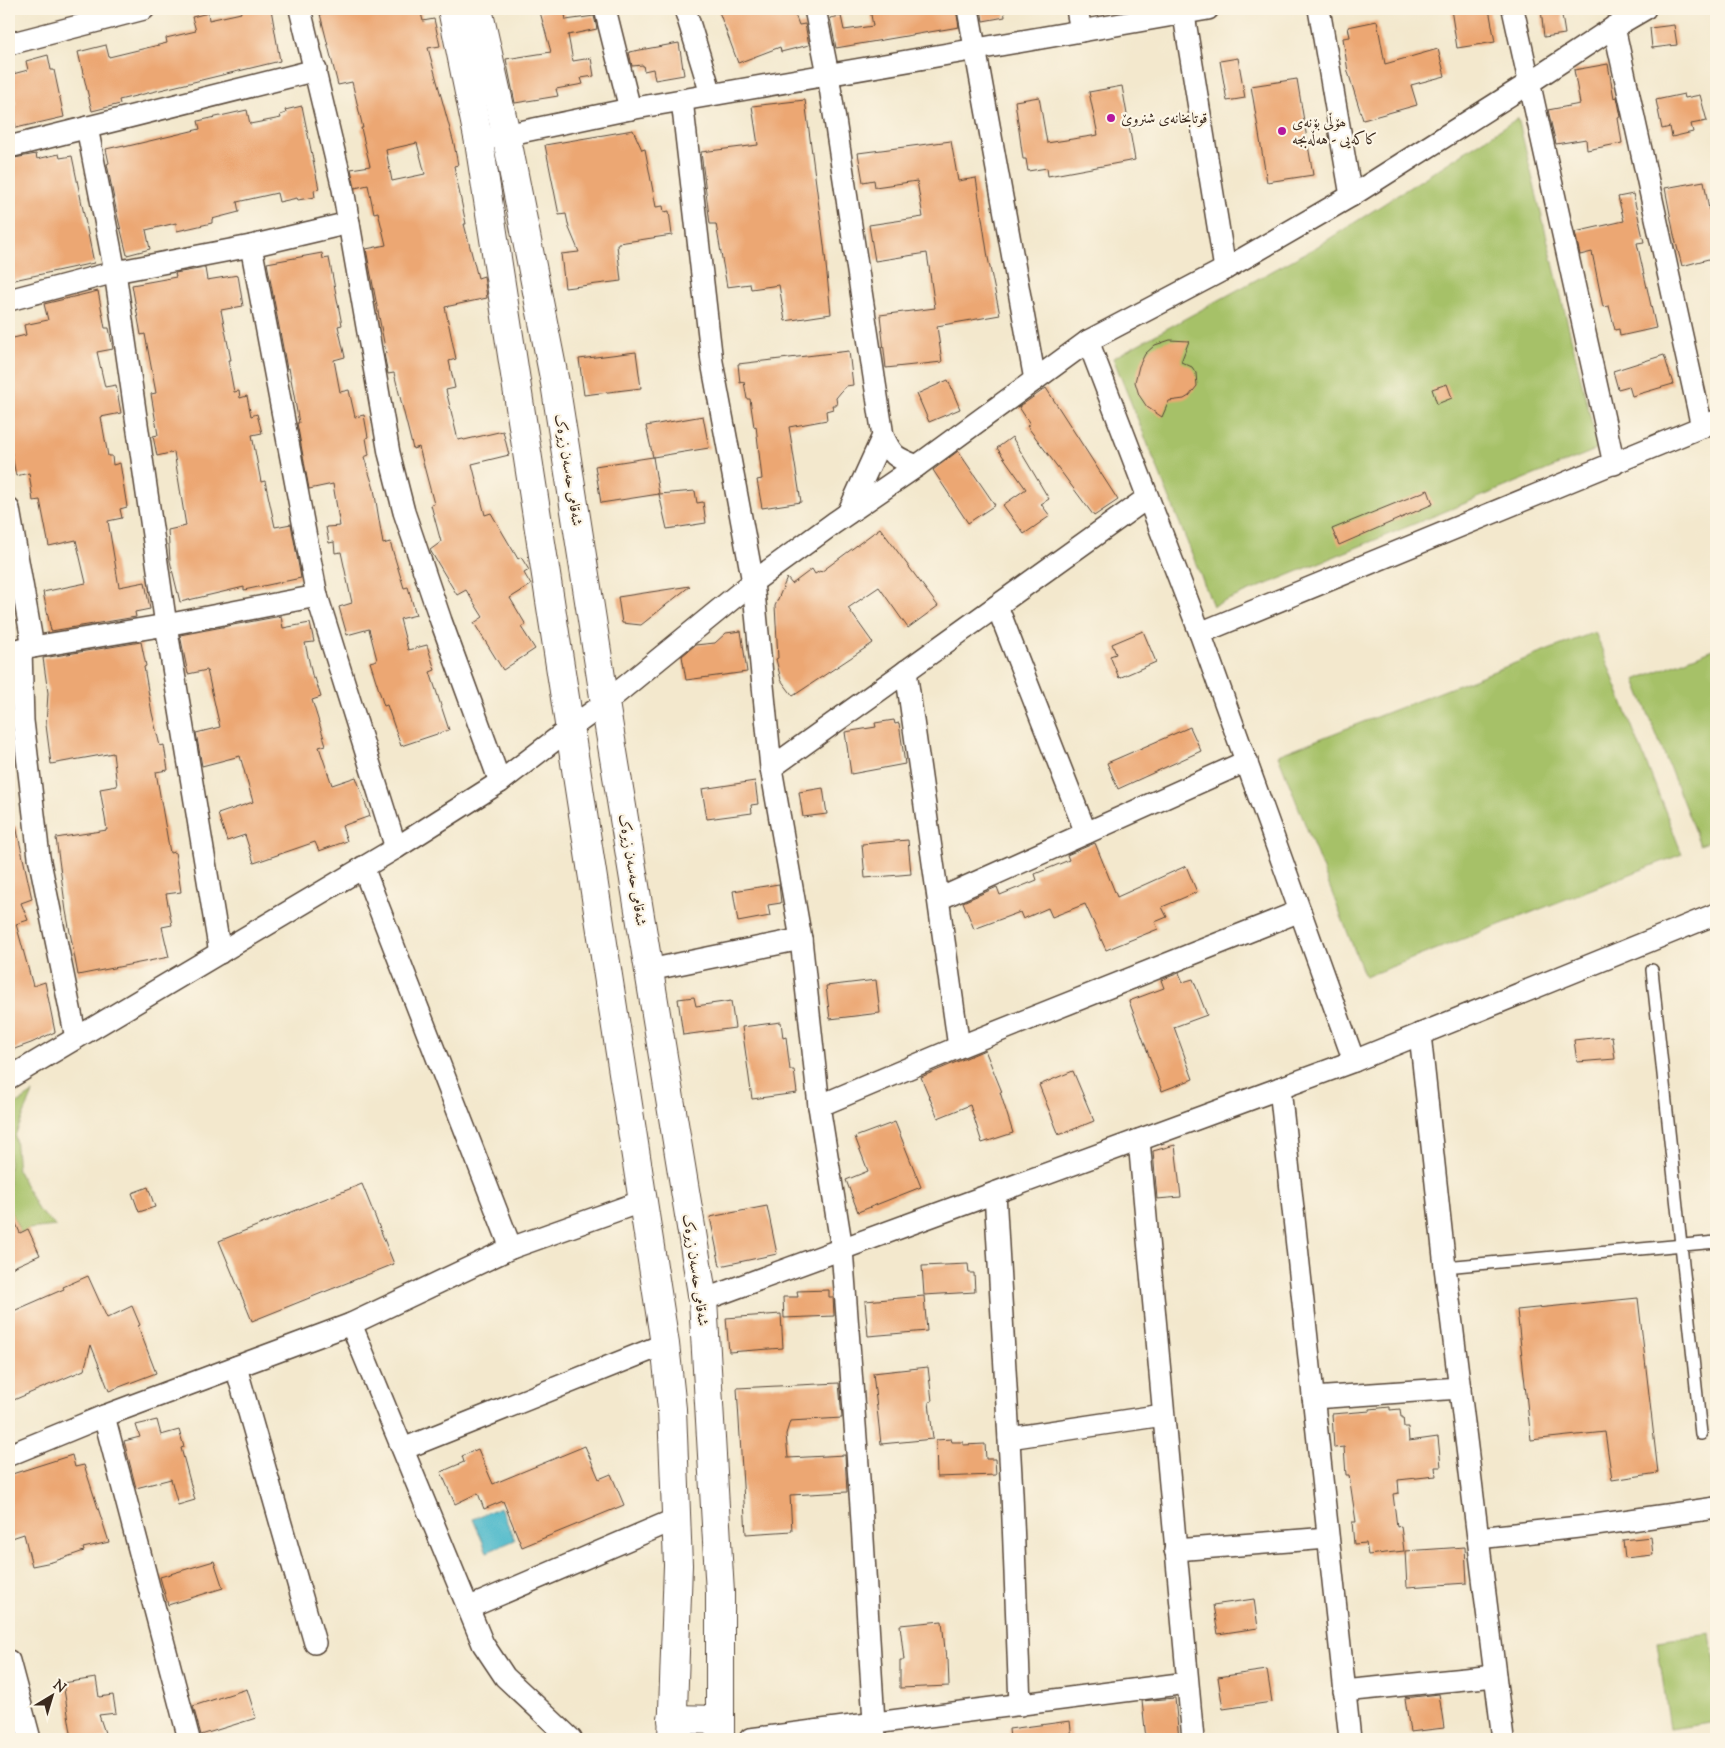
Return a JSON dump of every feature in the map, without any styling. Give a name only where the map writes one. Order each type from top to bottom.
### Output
[{"type":"main road","points":[[452,9],[479,142],[665,1344],[672,1410],[678,1565],[672,1729],[720,1730]]},
{"type":"main road","name":"شەقامی حەسەن زیرەک","points":[[478,9],[506,134],[555,383],[605,703],[703,1300],[720,1593],[720,1730]]},
{"type":"street","points":[[9,44],[142,9]]},
{"type":"street","points":[[300,9],[344,189],[389,453],[404,512],[441,621],[500,782]]},
{"type":"street","points":[[605,9],[630,109]]},
{"type":"street","points":[[684,9],[712,94]]},
{"type":"street","points":[[814,9],[828,74],[883,436],[892,454],[917,466]]},
{"type":"street","points":[[968,9],[1035,380]]},
{"type":"street","points":[[1077,9],[1081,31]]},
{"type":"street","points":[[479,142],[506,134],[712,94],[1081,31],[1184,11],[1208,9]]},
{"type":"street","points":[[1319,9],[1351,196]]},
{"type":"street","points":[[1513,9],[1614,464]]},
{"type":"street","points":[[9,1078],[396,848],[500,782],[605,703],[753,582],[917,466],[1088,341],[1224,269],[1351,196],[1645,9]]},
{"type":"street","points":[[1184,11],[1224,269]]},
{"type":"street","points":[[1200,634],[1709,424],[1614,27]]},
{"type":"street","points":[[9,147],[316,70]]},
{"type":"street","points":[[682,100],[712,362],[753,582],[771,768],[801,939],[820,1106],[842,1249],[861,1506],[874,1731]]},
{"type":"street","points":[[87,127],[115,272],[166,626],[220,953]]},
{"type":"street","points":[[9,300],[115,272],[251,246],[349,223]]},
{"type":"street","points":[[251,246],[317,596],[396,848]]},
{"type":"street","points":[[1088,341],[1247,761],[1354,1061]]},
{"type":"street","points":[[848,513],[883,436]]},
{"type":"street","points":[[771,768],[1147,498]]},
{"type":"street","points":[[9,509],[21,649],[23,721],[39,857],[76,1038]]},
{"type":"street","points":[[21,649],[166,626],[317,596]]},
{"type":"street","points":[[997,606],[1086,833]]},
{"type":"street","points":[[906,671],[959,1047]]},
{"type":"street","points":[[939,899],[1247,761]]},
{"type":"street","points":[[363,867],[511,1248]]},
{"type":"street","points":[[820,1106],[959,1047],[1300,911]]},
{"type":"street","points":[[703,1300],[1354,1061],[1716,914]]},
{"type":"street","points":[[649,970],[801,939]]},
{"type":"street","points":[[1420,1034],[1445,1267],[1503,1739]]},
{"type":"street","points":[[1280,1088],[1350,1739]]},
{"type":"street","points":[[1139,1140],[1193,1739]]},
{"type":"street","points":[[995,1192],[1009,1438],[1020,1705]]},
{"type":"street","points":[[9,1455],[104,1416],[351,1324],[511,1248],[644,1201]]},
{"type":"street","points":[[351,1324],[483,1644],[505,1677],[571,1739]]},
{"type":"street","points":[[402,1448],[665,1344]]},
{"type":"street","points":[[236,1367],[315,1643]]},
{"type":"street","points":[[1313,1398],[1460,1388]]},
{"type":"street","points":[[1009,1438],[1163,1415]]},
{"type":"street","points":[[104,1416],[189,1739]]},
{"type":"street","points":[[1478,1538],[1588,1526],[1716,1508]]},
{"type":"street","points":[[468,1608],[676,1519]]},
{"type":"street","points":[[1175,1550],[1328,1538]]},
{"type":"street","points":[[9,1661],[30,1739]]},
{"type":"street","points":[[1344,1691],[1495,1676]]},
{"type":"street","points":[[750,1739],[874,1731],[1020,1705],[1187,1683]]},
{"type":"lane","points":[[1652,970],[1701,1434]]},
{"type":"lane","points":[[1445,1267],[1716,1242]]},
{"type":"green space","points":[[1518,118],[1598,449],[1213,606],[1113,358],[1318,246]]},
{"type":"green space","points":[[1595,632],[1682,854],[1365,977],[1278,755]]},
{"type":"green space","points":[[1716,648],[1716,839],[1700,845],[1635,680]]},
{"type":"green space","points":[[33,1093],[15,1136],[18,1171],[38,1210],[56,1226],[28,1229],[21,1233],[9,1208],[9,1109]]},
{"type":"green space","points":[[1710,1634],[1716,1678],[1716,1722],[1670,1729],[1657,1641]]},
{"type":"water","points":[[500,1507],[515,1540],[487,1552],[473,1519]]},
{"type":"building","points":[[240,9],[271,9],[280,61],[119,100],[120,104],[92,111],[78,52],[106,45],[109,57],[167,43],[166,38],[196,31],[192,17],[208,13],[209,20],[241,13]]},
{"type":"building","points":[[341,9],[420,9],[423,21],[434,19],[440,46],[428,48],[454,144],[458,165],[454,166],[466,224],[464,224],[478,278],[484,276],[487,298],[445,307],[456,359],[449,361],[455,388],[446,390],[458,440],[503,431],[509,455],[472,464],[485,515],[491,513],[518,559],[521,557],[529,570],[524,573],[531,585],[510,598],[526,625],[521,627],[535,649],[503,670],[474,623],[483,617],[466,590],[457,595],[430,550],[441,542],[431,505],[434,504],[419,447],[413,449],[394,373],[388,374],[384,354],[386,353],[366,249],[386,245],[378,212],[374,213],[368,185],[355,188],[351,169],[370,166],[361,128],[363,128],[352,82],[338,85],[320,14]],"holes":[[[417,143],[425,174],[392,181],[386,150]]]},
{"type":"building","points":[[564,9],[566,20],[594,16],[597,29],[568,35],[573,61],[591,58],[594,76],[581,78],[583,84],[556,89],[558,96],[515,103],[506,59],[551,52],[540,12]]},
{"type":"building","points":[[718,9],[793,9],[799,25],[805,24],[809,45],[781,52],[780,47],[738,63]]},
{"type":"building","points":[[870,9],[956,9],[959,27],[836,48],[830,18],[841,16],[844,30],[873,26]]},
{"type":"building","points":[[981,9],[1004,9],[1005,17],[983,21]]},
{"type":"building","points":[[1451,9],[1489,9],[1495,42],[1457,48]]},
{"type":"building","points":[[1541,9],[1561,9],[1565,34],[1544,37]]},
{"type":"building","points":[[1377,21],[1385,64],[1438,49],[1445,76],[1411,85],[1417,105],[1363,120],[1348,72],[1343,38],[1350,37],[1348,27]]},
{"type":"building","points":[[1674,25],[1677,45],[1652,48],[1650,28]]},
{"type":"building","points":[[679,43],[684,75],[655,80],[653,69],[644,71],[643,65],[632,66],[629,52]]},
{"type":"building","points":[[48,55],[51,70],[54,70],[64,117],[16,128],[11,105],[16,104],[9,75],[28,70],[26,61]]},
{"type":"building","points":[[1238,58],[1245,98],[1227,101],[1220,61]]},
{"type":"building","points":[[1608,64],[1614,98],[1617,97],[1621,117],[1618,118],[1622,143],[1587,150],[1586,139],[1556,144],[1548,110],[1580,104],[1574,70]]},
{"type":"building","name":"ھۆڵی بۆنەی کاکەیی - هەڵەبجە","points":[[1297,79],[1313,175],[1267,182],[1251,86]]},
{"type":"building","name":"قوتابخانەی شنروێ","points":[[1122,86],[1135,160],[1048,176],[1047,168],[1028,171],[1026,159],[1023,159],[1015,101],[1039,97],[1047,143],[1098,135],[1089,92]]},
{"type":"building","points":[[1684,94],[1685,98],[1700,95],[1707,121],[1691,124],[1693,132],[1672,137],[1670,127],[1662,129],[1656,100]]},
{"type":"building","points":[[805,100],[831,314],[785,321],[779,285],[751,289],[750,284],[727,287],[716,224],[710,224],[701,152],[758,145],[752,106]]},
{"type":"building","points":[[302,106],[319,189],[314,190],[315,197],[279,202],[277,193],[237,202],[239,212],[212,219],[212,223],[177,231],[176,223],[146,230],[150,249],[127,255],[107,164],[109,163],[106,149],[124,145],[124,147],[200,129],[198,121],[247,110],[250,124],[281,118],[280,115],[286,113],[285,110]]},
{"type":"building","points":[[633,130],[642,150],[645,149],[656,207],[663,206],[664,212],[669,211],[672,235],[619,243],[617,245],[621,281],[565,288],[561,254],[579,252],[569,228],[566,214],[559,215],[545,145]]},
{"type":"building","points":[[951,141],[958,181],[976,178],[988,258],[1000,315],[937,326],[942,362],[886,368],[880,315],[935,308],[927,253],[875,261],[869,225],[923,217],[917,181],[875,187],[874,180],[863,182],[858,153]]},
{"type":"building","points":[[36,154],[37,159],[59,154],[60,158],[72,156],[94,263],[9,281],[9,159]]},
{"type":"building","points":[[1704,181],[1709,210],[1716,208],[1716,257],[1682,266],[1665,188]]},
{"type":"building","points":[[1633,194],[1644,242],[1637,243],[1656,328],[1620,336],[1619,329],[1615,330],[1609,306],[1603,307],[1592,252],[1580,255],[1575,232],[1624,221],[1618,197]]},
{"type":"building","points":[[322,253],[323,259],[329,258],[342,325],[338,326],[345,357],[334,360],[340,392],[349,390],[355,417],[364,415],[369,455],[364,457],[374,489],[383,544],[390,542],[404,588],[408,587],[416,615],[400,619],[408,650],[427,645],[435,670],[430,672],[449,730],[401,746],[387,705],[384,706],[370,662],[377,660],[369,629],[347,635],[339,607],[352,603],[341,552],[335,553],[334,542],[329,543],[326,527],[340,526],[333,484],[309,489],[289,368],[287,369],[267,263]]},
{"type":"building","points":[[205,268],[207,280],[238,275],[243,306],[221,310],[231,360],[228,360],[234,392],[239,391],[240,398],[247,396],[251,416],[257,414],[262,433],[252,435],[261,482],[265,481],[275,527],[291,524],[301,578],[244,590],[244,587],[180,602],[170,561],[168,530],[186,526],[174,452],[157,456],[153,436],[158,435],[151,394],[156,393],[145,334],[141,335],[132,285],[176,277],[175,273]]},
{"type":"building","points":[[98,291],[105,328],[109,328],[113,349],[97,352],[105,387],[116,385],[121,413],[101,417],[108,456],[112,456],[113,465],[120,463],[127,507],[120,509],[122,518],[108,521],[119,587],[145,582],[150,609],[135,612],[136,617],[51,631],[43,592],[86,583],[76,540],[49,546],[40,500],[33,501],[29,473],[16,476],[9,439],[9,339],[26,335],[24,325],[48,320],[44,304]]},
{"type":"building","points":[[1170,340],[1189,341],[1181,362],[1192,367],[1196,373],[1197,386],[1184,399],[1169,401],[1162,417],[1147,407],[1139,395],[1135,382],[1139,366],[1145,354],[1155,345]]},
{"type":"building","points":[[849,351],[853,385],[846,386],[836,398],[837,405],[832,405],[833,409],[826,411],[827,420],[789,427],[801,502],[762,508],[757,480],[762,479],[756,426],[754,427],[750,399],[747,399],[744,382],[740,383],[738,364]]},
{"type":"building","points":[[636,352],[641,388],[584,395],[579,359]]},
{"type":"building","points":[[1664,355],[1673,384],[1632,396],[1629,386],[1618,389],[1613,371]]},
{"type":"building","points":[[948,380],[960,409],[929,422],[917,394]]},
{"type":"building","points":[[1447,384],[1452,398],[1437,404],[1432,389]]},
{"type":"building","points":[[1046,388],[1118,500],[1094,516],[1027,426],[1030,424],[1019,407]]},
{"type":"building","points":[[703,416],[709,448],[653,457],[646,426]]},
{"type":"building","points":[[1012,437],[1049,499],[1041,504],[1050,516],[1024,534],[1003,505],[1026,489],[997,448]]},
{"type":"building","points":[[958,451],[995,505],[968,523],[933,470]]},
{"type":"building","points":[[653,457],[659,494],[601,503],[595,466]]},
{"type":"building","points":[[1428,490],[1433,504],[1339,545],[1332,529]]},
{"type":"building","points":[[695,491],[697,503],[703,502],[706,523],[667,529],[659,494]]},
{"type":"building","points":[[880,528],[938,606],[908,628],[879,587],[848,608],[873,643],[793,696],[781,680],[776,659],[778,658],[775,606],[787,578],[792,584],[812,569],[815,574],[821,572]]},
{"type":"building","points":[[690,586],[641,625],[622,623],[618,597]]},
{"type":"building","points":[[281,616],[283,628],[310,623],[314,642],[305,643],[313,679],[315,678],[321,697],[312,700],[326,745],[319,747],[332,785],[356,777],[370,816],[342,826],[347,841],[319,851],[315,842],[254,863],[245,835],[227,841],[218,814],[253,802],[240,756],[202,766],[196,733],[220,727],[207,670],[188,674],[180,635]]},
{"type":"building","points":[[741,631],[747,672],[686,680],[682,656],[695,645],[715,643],[726,633]]},
{"type":"building","points":[[1143,631],[1156,662],[1119,678],[1110,656],[1116,654],[1112,644]]},
{"type":"building","points":[[141,642],[152,713],[160,746],[164,745],[168,770],[156,772],[170,853],[175,852],[181,892],[166,894],[172,925],[162,927],[169,957],[78,975],[66,911],[56,838],[107,830],[100,789],[117,786],[113,753],[51,764],[46,725],[48,693],[43,658]]},
{"type":"building","points":[[894,720],[895,724],[899,723],[905,764],[851,774],[845,732],[876,727],[875,723]]},
{"type":"building","points":[[1190,727],[1201,751],[1118,789],[1107,763]]},
{"type":"building","points":[[755,781],[758,804],[751,805],[752,813],[707,819],[702,789]]},
{"type":"building","points":[[823,788],[827,814],[803,817],[799,792]]},
{"type":"building","points":[[9,826],[16,826],[32,899],[21,903],[28,920],[16,924],[33,986],[45,982],[55,1032],[9,1051]]},
{"type":"building","points":[[908,840],[911,874],[865,878],[862,844]]},
{"type":"building","points":[[1095,843],[1117,897],[1186,866],[1197,892],[1162,907],[1167,917],[1155,922],[1158,929],[1106,950],[1085,904],[1052,917],[1048,908],[1023,919],[1020,912],[974,929],[963,902],[997,887],[1000,895],[1037,880],[1035,874],[1069,860],[1067,855]]},
{"type":"building","points":[[779,884],[781,903],[768,905],[770,916],[738,922],[733,891]]},
{"type":"building","points":[[1179,973],[1183,982],[1193,979],[1207,1015],[1174,1027],[1193,1079],[1162,1091],[1129,1001],[1164,988],[1161,980]]},
{"type":"building","points":[[876,980],[880,1013],[830,1019],[826,986]]},
{"type":"building","points":[[694,997],[696,1006],[731,1001],[735,1028],[683,1035],[678,999]]},
{"type":"building","points":[[781,1022],[783,1038],[786,1037],[790,1070],[794,1070],[797,1093],[752,1099],[742,1027]]},
{"type":"building","points":[[1612,1036],[1615,1059],[1577,1062],[1574,1040]]},
{"type":"building","points":[[985,1050],[1002,1092],[1000,1092],[1013,1133],[982,1143],[970,1105],[938,1118],[921,1077]]},
{"type":"building","points":[[1073,1071],[1094,1121],[1059,1135],[1039,1085]]},
{"type":"building","points":[[895,1122],[921,1187],[858,1212],[846,1180],[868,1171],[855,1137]]},
{"type":"building","points":[[1175,1145],[1181,1197],[1157,1199],[1153,1151]]},
{"type":"building","points":[[362,1184],[394,1264],[252,1321],[219,1241]]},
{"type":"building","points":[[148,1187],[155,1207],[139,1212],[132,1193]]},
{"type":"building","points":[[767,1206],[777,1254],[720,1266],[710,1217]]},
{"type":"building","points":[[9,1207],[20,1233],[28,1229],[40,1255],[9,1269]]},
{"type":"building","points":[[968,1264],[969,1273],[974,1273],[975,1292],[924,1295],[922,1266]]},
{"type":"building","points":[[88,1276],[107,1318],[132,1306],[156,1373],[109,1391],[91,1345],[84,1370],[9,1402],[9,1313],[64,1289],[63,1287]]},
{"type":"building","points":[[829,1290],[829,1297],[833,1297],[834,1316],[784,1318],[783,1297],[798,1297],[797,1291]]},
{"type":"building","points":[[924,1296],[927,1331],[868,1336],[865,1301]]},
{"type":"building","points":[[1638,1298],[1658,1473],[1612,1480],[1605,1432],[1531,1440],[1517,1310]]},
{"type":"building","points":[[781,1314],[783,1348],[729,1352],[726,1318]]},
{"type":"building","points":[[928,1367],[932,1401],[929,1402],[933,1439],[881,1444],[873,1373]]},
{"type":"building","points":[[839,1383],[842,1418],[790,1421],[786,1434],[788,1458],[845,1455],[847,1492],[790,1495],[792,1531],[746,1534],[737,1388]]},
{"type":"building","points":[[1390,1407],[1390,1410],[1400,1409],[1404,1427],[1408,1427],[1409,1441],[1438,1437],[1441,1467],[1435,1467],[1436,1476],[1398,1480],[1399,1493],[1393,1494],[1397,1527],[1401,1526],[1404,1551],[1368,1555],[1366,1543],[1354,1544],[1352,1522],[1356,1522],[1349,1475],[1346,1475],[1344,1447],[1334,1448],[1332,1414],[1370,1411],[1370,1409]]},
{"type":"building","points":[[157,1420],[161,1435],[179,1430],[184,1447],[181,1448],[195,1500],[178,1505],[171,1479],[136,1488],[124,1441],[140,1437],[136,1425]]},
{"type":"building","points":[[951,1439],[952,1442],[963,1442],[963,1445],[985,1444],[986,1459],[995,1459],[996,1475],[937,1477],[936,1440]]},
{"type":"building","points":[[585,1446],[599,1479],[611,1474],[624,1505],[522,1547],[503,1501],[484,1509],[478,1493],[455,1504],[441,1472],[464,1462],[462,1456],[478,1449],[493,1484]]},
{"type":"building","points":[[72,1455],[75,1467],[84,1465],[109,1542],[83,1548],[84,1551],[52,1562],[32,1566],[24,1534],[9,1539],[9,1475]]},
{"type":"building","points":[[1651,1537],[1653,1555],[1625,1558],[1623,1540]]},
{"type":"building","points":[[1465,1547],[1467,1583],[1407,1587],[1405,1551]]},
{"type":"building","points":[[214,1561],[223,1588],[168,1605],[160,1577]]},
{"type":"building","points":[[1254,1599],[1258,1628],[1218,1634],[1213,1605]]},
{"type":"building","points":[[942,1621],[946,1659],[948,1659],[949,1686],[900,1688],[900,1660],[904,1660],[900,1625]]},
{"type":"building","points":[[1267,1670],[1272,1702],[1223,1709],[1218,1677]]},
{"type":"building","points":[[96,1678],[99,1697],[113,1695],[116,1713],[99,1715],[107,1739],[72,1739],[63,1683]]},
{"type":"building","points":[[247,1689],[256,1718],[201,1735],[193,1706]]},
{"type":"building","points":[[1439,1694],[1444,1728],[1410,1732],[1405,1698]]},
{"type":"building","points":[[1175,1698],[1179,1739],[1146,1739],[1142,1701]]},
{"type":"building","points":[[1070,1721],[1072,1739],[1010,1739],[1009,1729]]},
{"type":"place","name":"قوتابخانەی شنروێ","points":[[1111,118]]},
{"type":"place","name":"ھۆڵی بۆنەی کاکەیی - هەڵەبجە","points":[[1282,131]]}]
